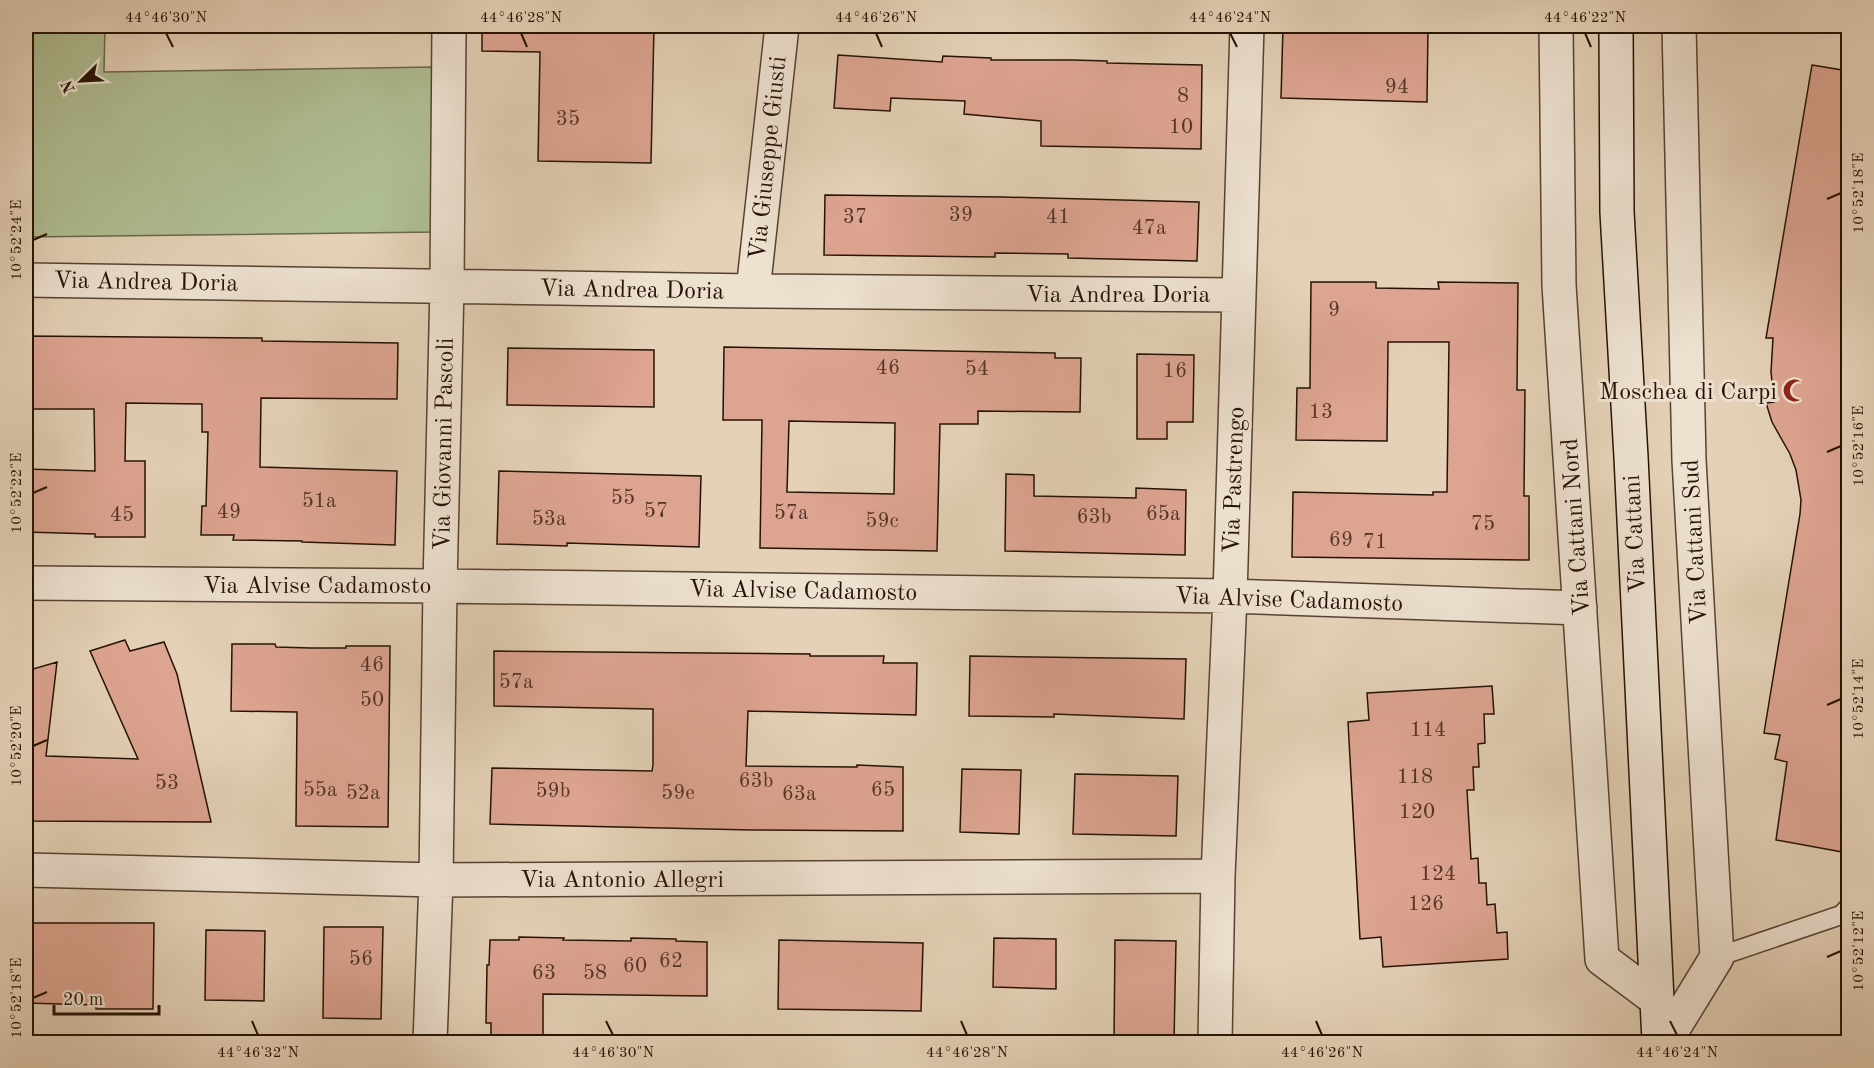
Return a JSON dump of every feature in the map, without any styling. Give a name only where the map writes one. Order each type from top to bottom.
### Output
[{"type":"street","name":"Via Giovanni Pascoli","points":[[430,1042],[436,880],[447,285],[449,26]]},
{"type":"street","name":"Via Giuseppe Giusti","points":[[753,291],[782,26]]},
{"type":"street","name":"Via Pastrengo","points":[[1215,1042],[1218,876],[1230,596],[1247,26]]},
{"type":"street","name":"Via Cattani Nord","points":[[1556,26],[1559,285],[1602,959],[1657,1000]]},
{"type":"street","name":"Via Cattani","points":[[1616,26],[1617,212],[1659,1042]]},
{"type":"street","name":"Via Cattani Sud","points":[[1679,26],[1689,460],[1717,957]]},
{"type":"street","name":"Via Andrea Doria","points":[[26,280],[753,291],[1238,295]]},
{"type":"street","name":"Via Alvise Cadamosto","points":[[26,583],[1230,596],[1580,608]]},
{"type":"street","name":"Via Antonio Allegri","points":[[26,870],[436,880],[1218,876]]},
{"type":"street","points":[[1665,1042],[1717,957]]},
{"type":"lane","points":[[1717,957],[1841,915],[1848,908]]},
{"type":"green space","points":[[26,26],[105,26],[104,72],[433,67],[435,232],[26,237]]},
{"type":"building","points":[[482,26],[654,26],[651,163],[538,161],[540,52],[482,51]]},
{"type":"building","points":[[1283,26],[1428,29],[1427,102],[1281,98]]},
{"type":"building","points":[[838,55],[942,62],[943,56],[991,58],[991,60],[1073,60],[1202,65],[1201,149],[1041,146],[1041,121],[964,114],[965,101],[891,98],[890,111],[834,108]]},
{"type":"building","points":[[1812,65],[1848,71],[1848,853],[1776,840],[1787,762],[1775,759],[1780,735],[1764,733],[1801,500],[1796,470],[1772,422],[1766,403],[1774,402],[1771,372],[1773,338],[1766,338]]},
{"type":"building","points":[[825,195],[1199,202],[1197,261],[1068,258],[1068,254],[995,253],[995,257],[824,255]]},
{"type":"building","points":[[1311,282],[1376,282],[1376,288],[1439,289],[1438,282],[1518,283],[1517,390],[1525,390],[1524,496],[1529,496],[1529,560],[1292,557],[1293,492],[1433,495],[1433,492],[1447,492],[1449,342],[1388,342],[1387,441],[1296,440],[1297,388],[1310,388]]},
{"type":"building","points":[[26,336],[262,338],[262,341],[398,343],[397,399],[261,398],[260,467],[397,471],[395,545],[233,540],[234,535],[201,535],[202,506],[206,506],[208,432],[202,432],[202,404],[126,403],[125,461],[145,461],[145,537],[95,537],[95,534],[26,532],[26,469],[95,471],[94,409],[26,409]]},
{"type":"building","points":[[724,347],[1055,353],[1055,358],[1081,358],[1080,412],[978,411],[978,424],[940,424],[937,551],[760,548],[762,420],[723,420]],"holes":[[[789,421],[895,423],[894,494],[787,492]]]},
{"type":"building","points":[[508,348],[654,350],[654,407],[507,405]]},
{"type":"building","points":[[1137,354],[1194,355],[1193,422],[1167,422],[1167,439],[1137,439]]},
{"type":"building","points":[[499,471],[701,476],[699,547],[567,543],[567,546],[497,544]]},
{"type":"building","points":[[1006,474],[1034,475],[1034,496],[1136,498],[1136,488],[1186,490],[1185,555],[1005,551]]},
{"type":"building","points":[[125,640],[130,651],[164,642],[177,674],[211,822],[26,821],[26,671],[57,662],[46,756],[138,759],[90,651]]},
{"type":"building","points":[[232,644],[275,644],[276,647],[311,648],[390,646],[388,827],[296,826],[297,712],[231,711]]},
{"type":"building","points":[[494,651],[884,656],[883,663],[917,663],[916,715],[748,711],[746,766],[903,767],[903,831],[490,824],[492,768],[652,771],[653,765],[653,709],[494,706]]},
{"type":"building","points":[[970,656],[1186,659],[1184,719],[1054,714],[1054,717],[969,716]]},
{"type":"building","points":[[1492,686],[1494,714],[1484,714],[1485,743],[1478,744],[1479,767],[1473,767],[1474,790],[1467,790],[1471,859],[1478,858],[1479,883],[1486,883],[1487,905],[1495,904],[1497,933],[1507,932],[1508,959],[1383,967],[1381,937],[1360,939],[1348,722],[1369,720],[1367,693]]},
{"type":"building","points":[[962,769],[1021,770],[1019,834],[960,832]]},
{"type":"building","points":[[1075,774],[1178,776],[1176,836],[1073,834]]},
{"type":"building","points":[[26,923],[154,923],[153,1009],[96,1009],[96,1005],[26,1003]]},
{"type":"building","points":[[324,927],[383,927],[381,1019],[323,1018]]},
{"type":"building","points":[[206,930],[265,931],[264,1001],[205,1000]]},
{"type":"building","points":[[519,937],[631,941],[631,938],[676,939],[676,941],[707,942],[707,996],[543,994],[543,1042],[491,1042],[491,1023],[486,1023],[490,940],[519,940]]},
{"type":"building","points":[[994,938],[1056,939],[1056,989],[993,987]]},
{"type":"building","points":[[779,940],[923,943],[921,1011],[778,1009]]},
{"type":"building","points":[[1115,940],[1176,941],[1174,1042],[1114,1042]]},
{"type":"place","name":"Moschea di Carpi","points":[[1795,391]]}]
